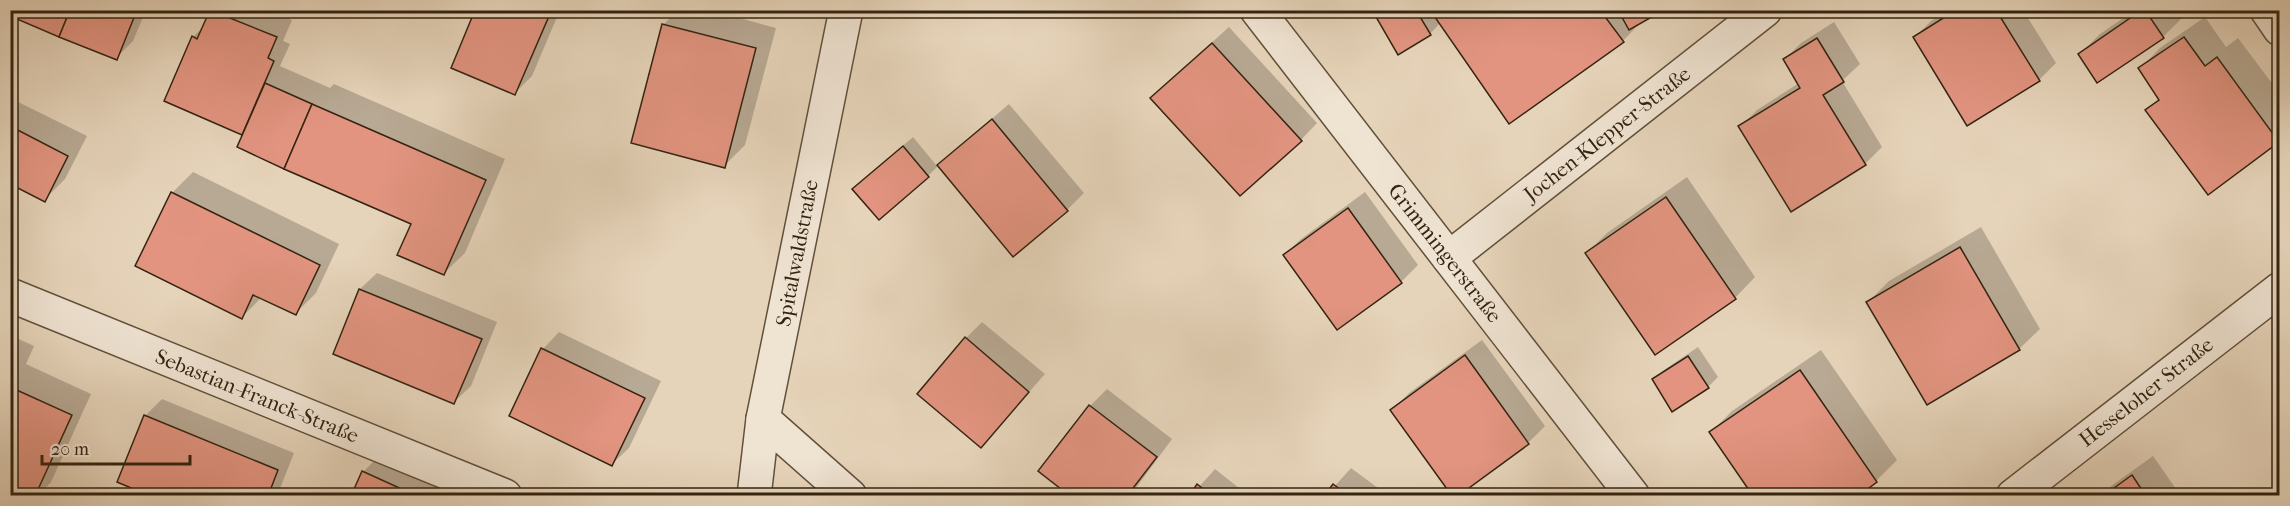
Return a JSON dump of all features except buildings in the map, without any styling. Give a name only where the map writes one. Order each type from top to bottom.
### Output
[{"type":"street","name":"Spitalwaldstraße","points":[[754,495],[763,419],[846,10]]},
{"type":"street","name":"Grimmingerstraße","points":[[1257,10],[1633,495]]},
{"type":"street","name":"Jochen-Klepper-Straße","points":[[1449,258],[1765,10]]},
{"type":"street","points":[[2266,10],[2280,29]]},
{"type":"street","name":"Hesseloher Straße","points":[[2013,495],[2280,289]]},
{"type":"street","name":"Sebastian-Franck-Straße","points":[[10,295],[505,495]]},
{"type":"street","points":[[763,419],[850,495]]}]
